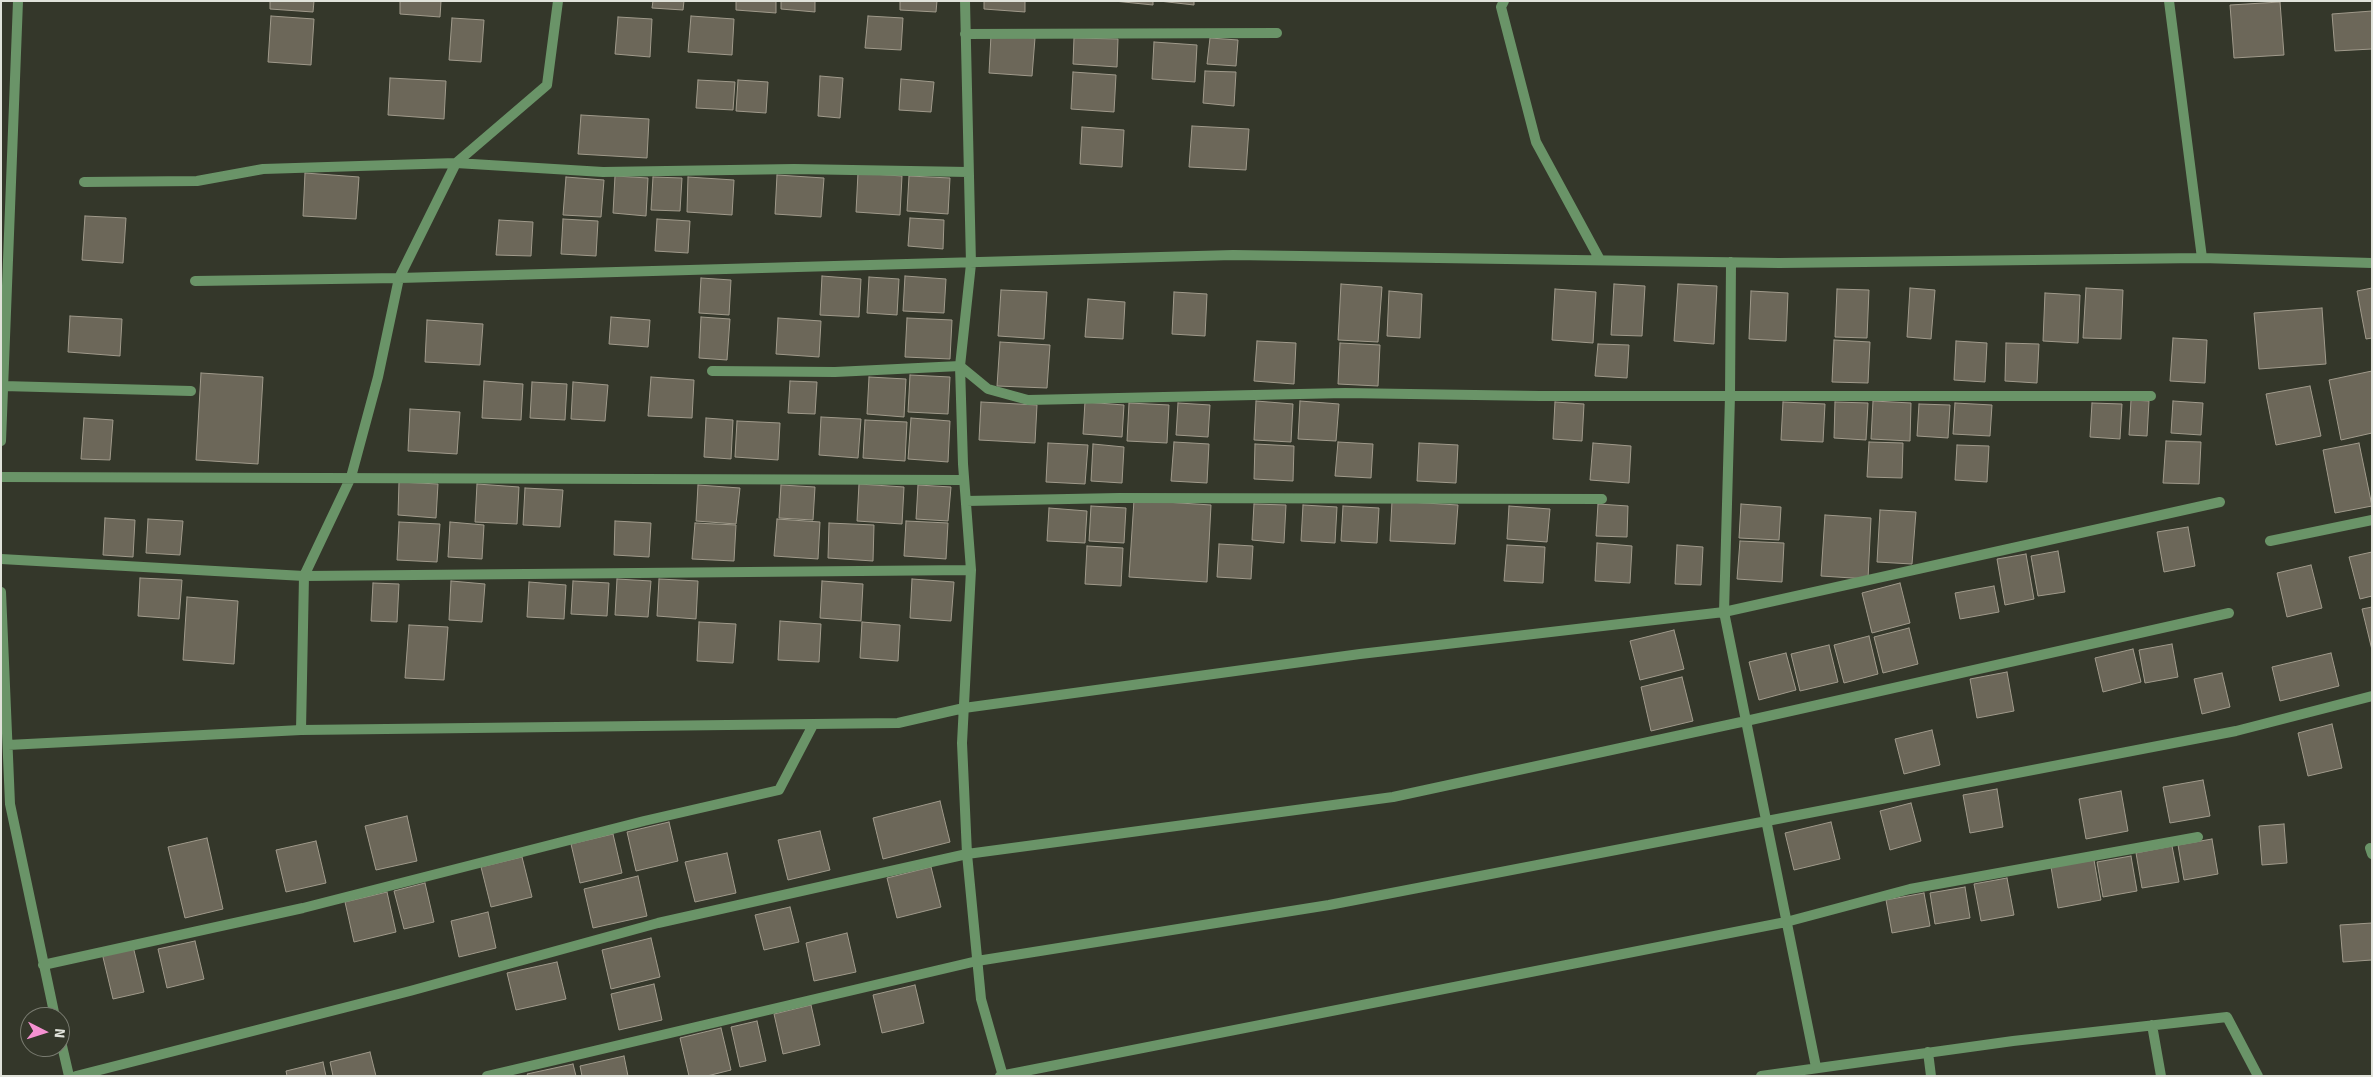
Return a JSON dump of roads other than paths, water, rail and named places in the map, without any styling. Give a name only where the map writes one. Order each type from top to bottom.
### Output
[{"type":"street","points":[[1,441],[18,1]]},
{"type":"street","points":[[301,730],[304,576],[351,478],[378,377],[399,278],[456,163],[547,84],[558,1]]},
{"type":"street","points":[[965,1],[971,264],[960,366],[964,480],[971,570],[962,743],[967,854],[981,999],[1002,1076],[1786,922],[1910,888],[2198,837]]},
{"type":"street","points":[[1504,1],[1501,7],[1536,142],[1600,260]]},
{"type":"street","points":[[2169,1],[2202,258]]},
{"type":"street","points":[[965,34],[1277,33]]},
{"type":"street","points":[[84,182],[197,181],[263,169],[360,168],[456,163],[603,172],[794,169],[968,172]]},
{"type":"street","points":[[195,281],[971,264],[1233,255],[1731,262],[2202,258],[2372,263]]},
{"type":"street","points":[[1731,262],[1730,396],[1724,612],[1816,1067]]},
{"type":"street","points":[[712,371],[835,372],[960,366],[988,389],[1028,400],[1345,393],[1730,396],[2151,396]]},
{"type":"street","points":[[3,386],[190,392]]},
{"type":"street","points":[[1,477],[964,480]]},
{"type":"street","points":[[966,501],[1128,498],[1602,498]]},
{"type":"street","points":[[8,745],[301,730],[898,723],[964,708],[1360,654],[1724,612],[2220,502]]},
{"type":"street","points":[[2270,540],[2372,520]]},
{"type":"street","points":[[1,559],[304,576],[971,570]]},
{"type":"street","points":[[1,592],[10,804],[53,1007]]},
{"type":"street","points":[[76,1076],[410,991],[658,923],[967,854],[1393,797],[1746,721],[2229,613]]},
{"type":"street","points":[[487,1076],[977,961],[1329,905],[2236,731],[2372,696]]},
{"type":"street","points":[[43,965],[303,908],[644,821],[779,790],[813,724]]},
{"type":"street","points":[[1761,1076],[1928,1052],[2227,1017],[2258,1076]]},
{"type":"street","points":[[2152,1025],[2161,1076]]},
{"type":"street","points":[[1928,1052],[1931,1076]]},
{"type":"street","points":[[65,1057],[69,1076]]}]
